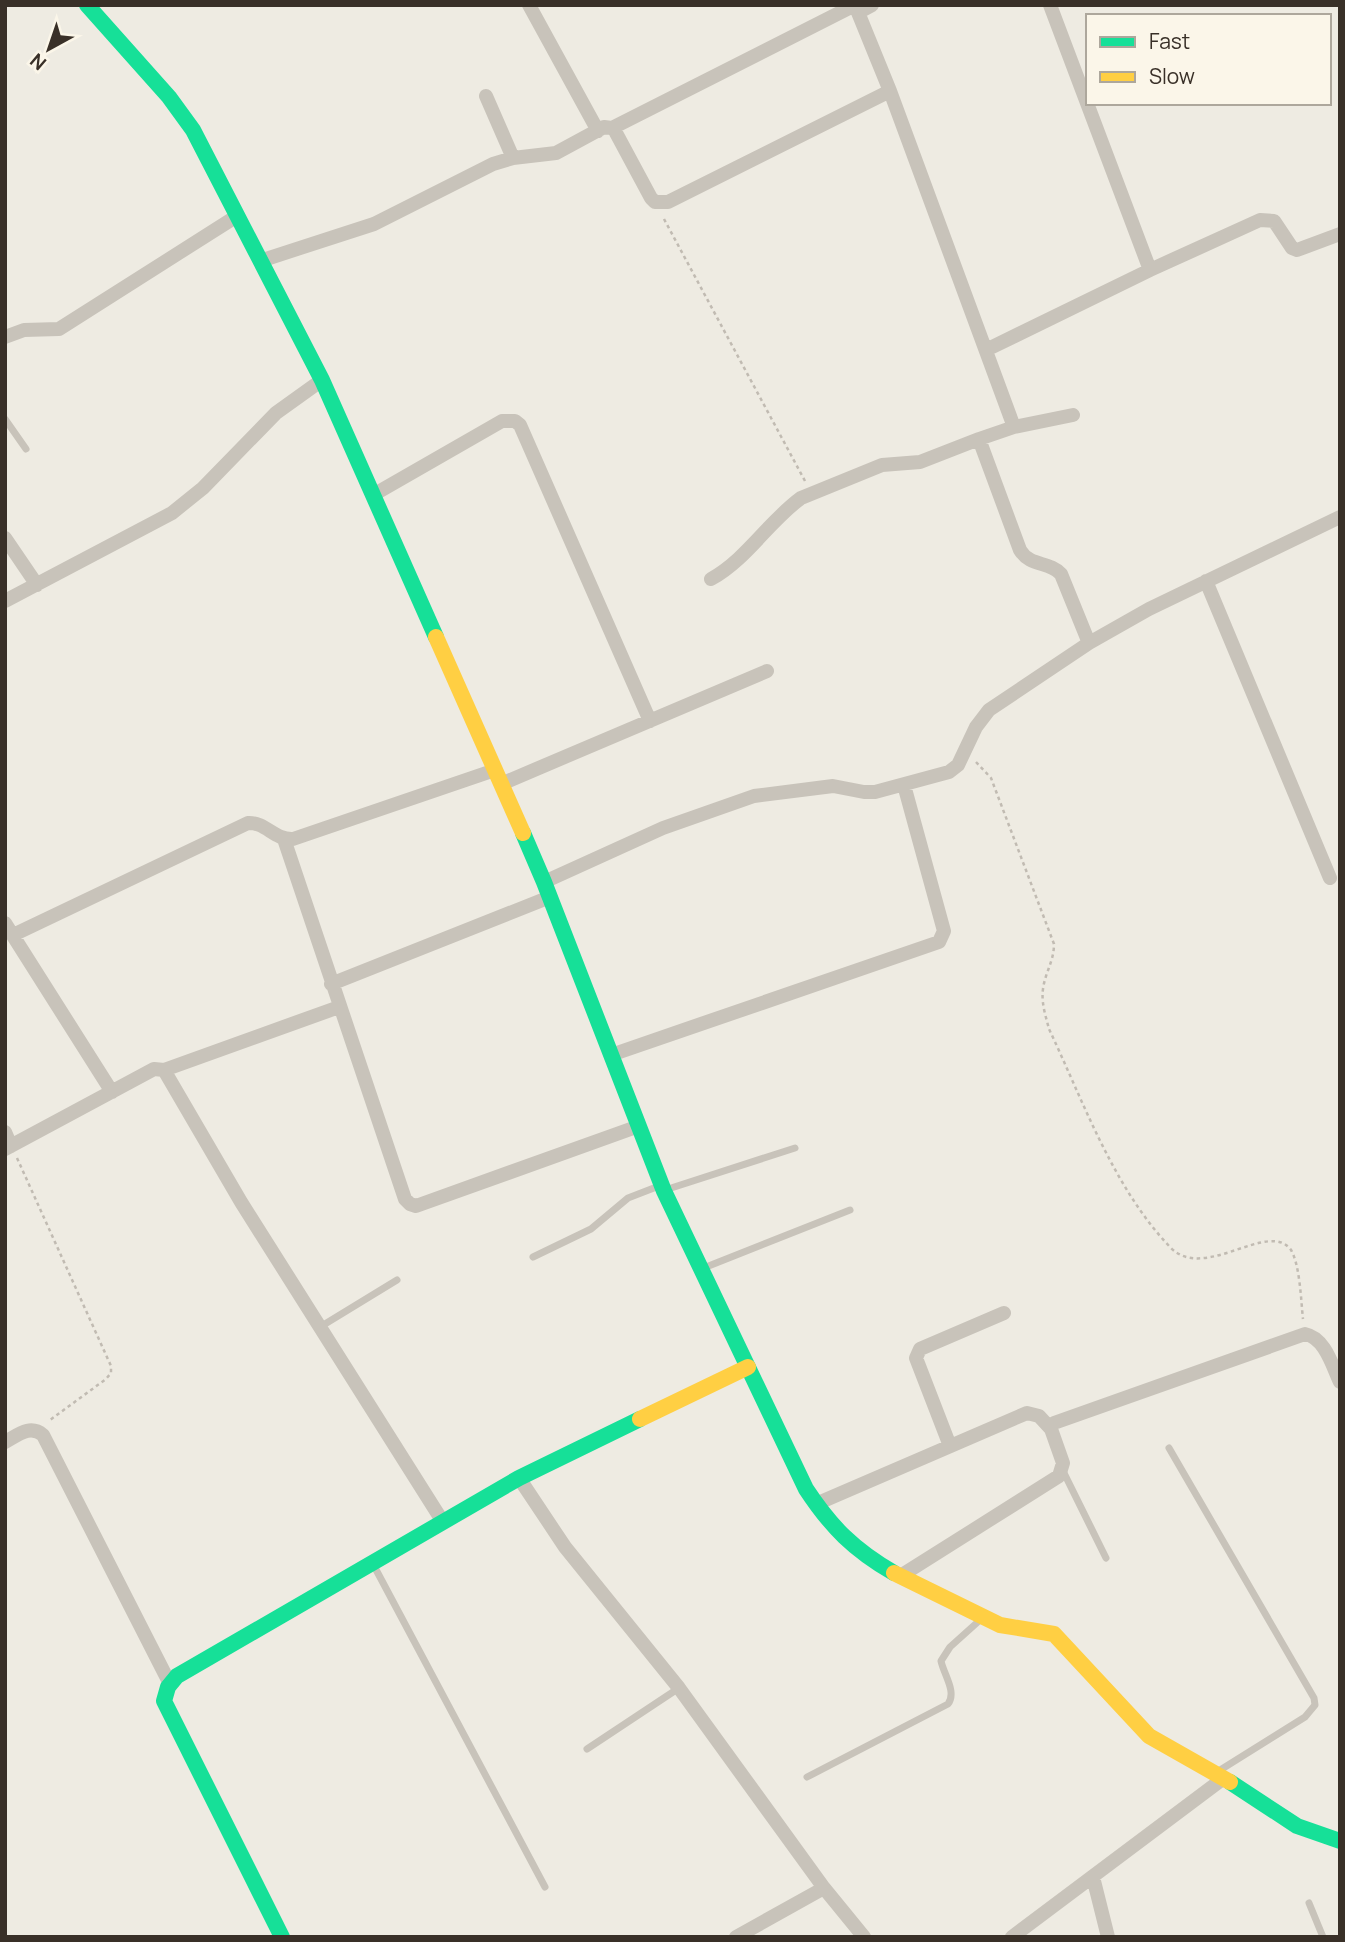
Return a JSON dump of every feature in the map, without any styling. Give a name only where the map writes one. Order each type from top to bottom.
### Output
[{"type":"street","points":[[87,5],[180,110],[322,380],[547,889],[663,1188],[806,1489],[816,1504],[847,1540],[876,1562],[1000,1625],[1046,1632],[1060,1639],[1149,1736],[1297,1825],[1340,1841]]},
{"type":"street","points":[[529,5],[605,129],[655,202],[668,202],[890,91]]},
{"type":"street","points":[[260,261],[374,224],[493,164],[513,158],[556,153],[856,8],[872,5]]},
{"type":"street","points":[[1050,5],[1085,92]]},
{"type":"street","points":[[856,8],[890,91],[1014,427]]},
{"type":"street","points":[[486,96],[513,158]]},
{"type":"street","points":[[1090,105],[1150,270]]},
{"type":"street","points":[[5,337],[24,330],[59,329],[237,216]]},
{"type":"street","points":[[986,350],[1260,220],[1274,221],[1292,248],[1297,250],[1340,234]]},
{"type":"street","points":[[5,601],[188,502],[276,413],[322,380]]},
{"type":"street","points":[[711,579],[737,561],[790,506],[812,493],[882,465],[920,462],[1014,427],[1073,415]]},
{"type":"street","points":[[373,495],[502,421],[515,421],[520,425],[650,721]]},
{"type":"street","points":[[979,439],[1020,550],[1030,561],[1057,569],[1061,574],[1089,643]]},
{"type":"street","points":[[331,984],[547,889],[663,828],[754,796],[834,786],[875,792],[949,772],[958,765],[976,727],[989,710],[1089,643],[1149,609],[1340,517]]},
{"type":"street","points":[[5,538],[37,585]]},
{"type":"street","points":[[1206,581],[1329,878]]},
{"type":"street","points":[[112,1092],[9,929],[248,822],[262,825],[284,839],[293,839],[498,777],[650,721],[767,671]]},
{"type":"street","points":[[611,1055],[939,942],[944,931],[904,785]]},
{"type":"street","points":[[284,839],[405,1199],[410,1204],[416,1206],[639,1126]]},
{"type":"street","points":[[5,1132],[8,1148],[154,1069],[164,1070],[339,1007]]},
{"type":"street","points":[[164,1070],[242,1202],[443,1522]]},
{"type":"street","points":[[950,1446],[916,1358],[917,1352],[1004,1313]]},
{"type":"street","points":[[1051,1429],[1054,1423],[1305,1335],[1320,1341],[1340,1382]]},
{"type":"street","points":[[282,1937],[164,1702],[165,1691],[170,1682],[519,1478],[748,1367]]},
{"type":"street","points":[[816,1504],[1027,1413],[1039,1416],[1051,1429],[1063,1463],[1059,1476],[902,1576]]},
{"type":"street","points":[[5,1442],[23,1432],[37,1430],[43,1435],[170,1682]]},
{"type":"street","points":[[519,1478],[565,1547],[679,1688],[824,1888],[864,1937]]},
{"type":"street","points":[[1012,1937],[1093,1877],[1219,1776]]},
{"type":"street","points":[[1093,1877],[1108,1937]]},
{"type":"street","points":[[736,1937],[824,1888]]},
{"type":"lane","points":[[5,419],[26,449]]},
{"type":"lane","points":[[533,1257],[591,1229],[628,1198],[794,1148]]},
{"type":"lane","points":[[701,1269],[850,1210]]},
{"type":"lane","points":[[320,1327],[397,1280]]},
{"type":"lane","points":[[1169,1448],[1314,1698],[1315,1705],[1306,1717],[1219,1776]]},
{"type":"lane","points":[[1062,1469],[1106,1558]]},
{"type":"lane","points":[[373,1563],[545,1887]]},
{"type":"lane","points":[[807,1777],[948,1704],[952,1693],[942,1661],[945,1653],[983,1617]]},
{"type":"lane","points":[[587,1749],[679,1688]]},
{"type":"lane","points":[[1309,1903],[1323,1937]]},
{"type":"path","points":[[655,202],[812,493]]},
{"type":"path","points":[[963,757],[979,763],[991,778],[1054,944],[1054,955],[1043,989],[1049,1029],[1125,1190],[1173,1251],[1188,1259],[1205,1259],[1268,1241],[1282,1243],[1290,1250],[1295,1262],[1305,1335]]},
{"type":"path","points":[[8,1148],[111,1366],[111,1373],[106,1379],[37,1430]]},
{"type":"traffic: fast","points":[[87,5],[169,97],[193,130],[322,380],[436,637]]},
{"type":"traffic: fast","points":[[523,833],[664,1191],[806,1489],[844,1537],[894,1573]]},
{"type":"traffic: fast","points":[[282,1937],[164,1701],[168,1687],[177,1676],[519,1478],[640,1419]]},
{"type":"traffic: fast","points":[[1230,1782],[1297,1826],[1340,1841]]},
{"type":"traffic: slow","points":[[436,637],[523,833]]},
{"type":"traffic: slow","points":[[640,1419],[748,1367]]},
{"type":"traffic: slow","points":[[894,1573],[1000,1625],[1054,1634],[1149,1736],[1230,1782]]}]
